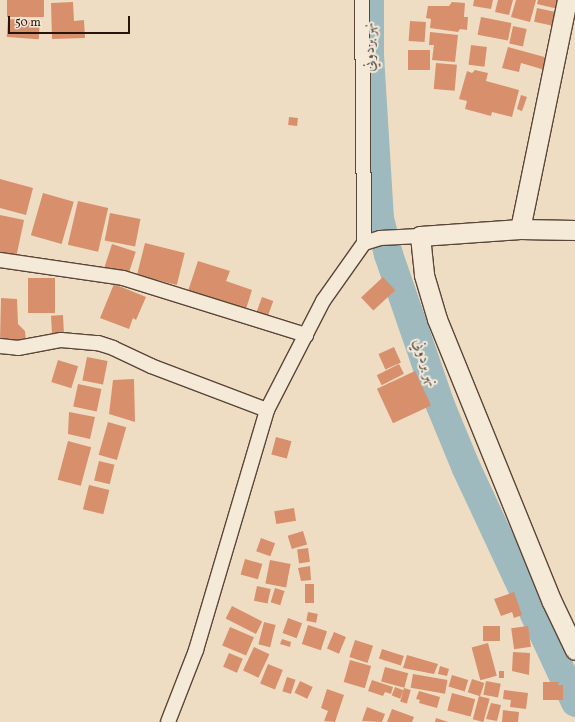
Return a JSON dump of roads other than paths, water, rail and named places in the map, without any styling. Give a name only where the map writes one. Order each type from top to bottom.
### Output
[{"type":"street","points":[[168,722],[198,642],[267,410],[324,301],[364,243],[362,0]]},
{"type":"street","points":[[520,229],[567,0]]},
{"type":"street","points":[[364,243],[380,238],[415,237],[520,229],[575,230]]},
{"type":"street","points":[[415,237],[424,275],[437,318],[552,602],[575,650]]},
{"type":"street","points":[[0,260],[123,278],[306,335]]},
{"type":"street","points":[[0,346],[18,348],[61,340],[98,343],[113,348],[151,366],[267,410]]},
{"type":"waterway","name":"نهر بردوني","points":[[369,0],[369,55],[379,218],[388,254],[440,405],[466,468],[575,702]]}]
